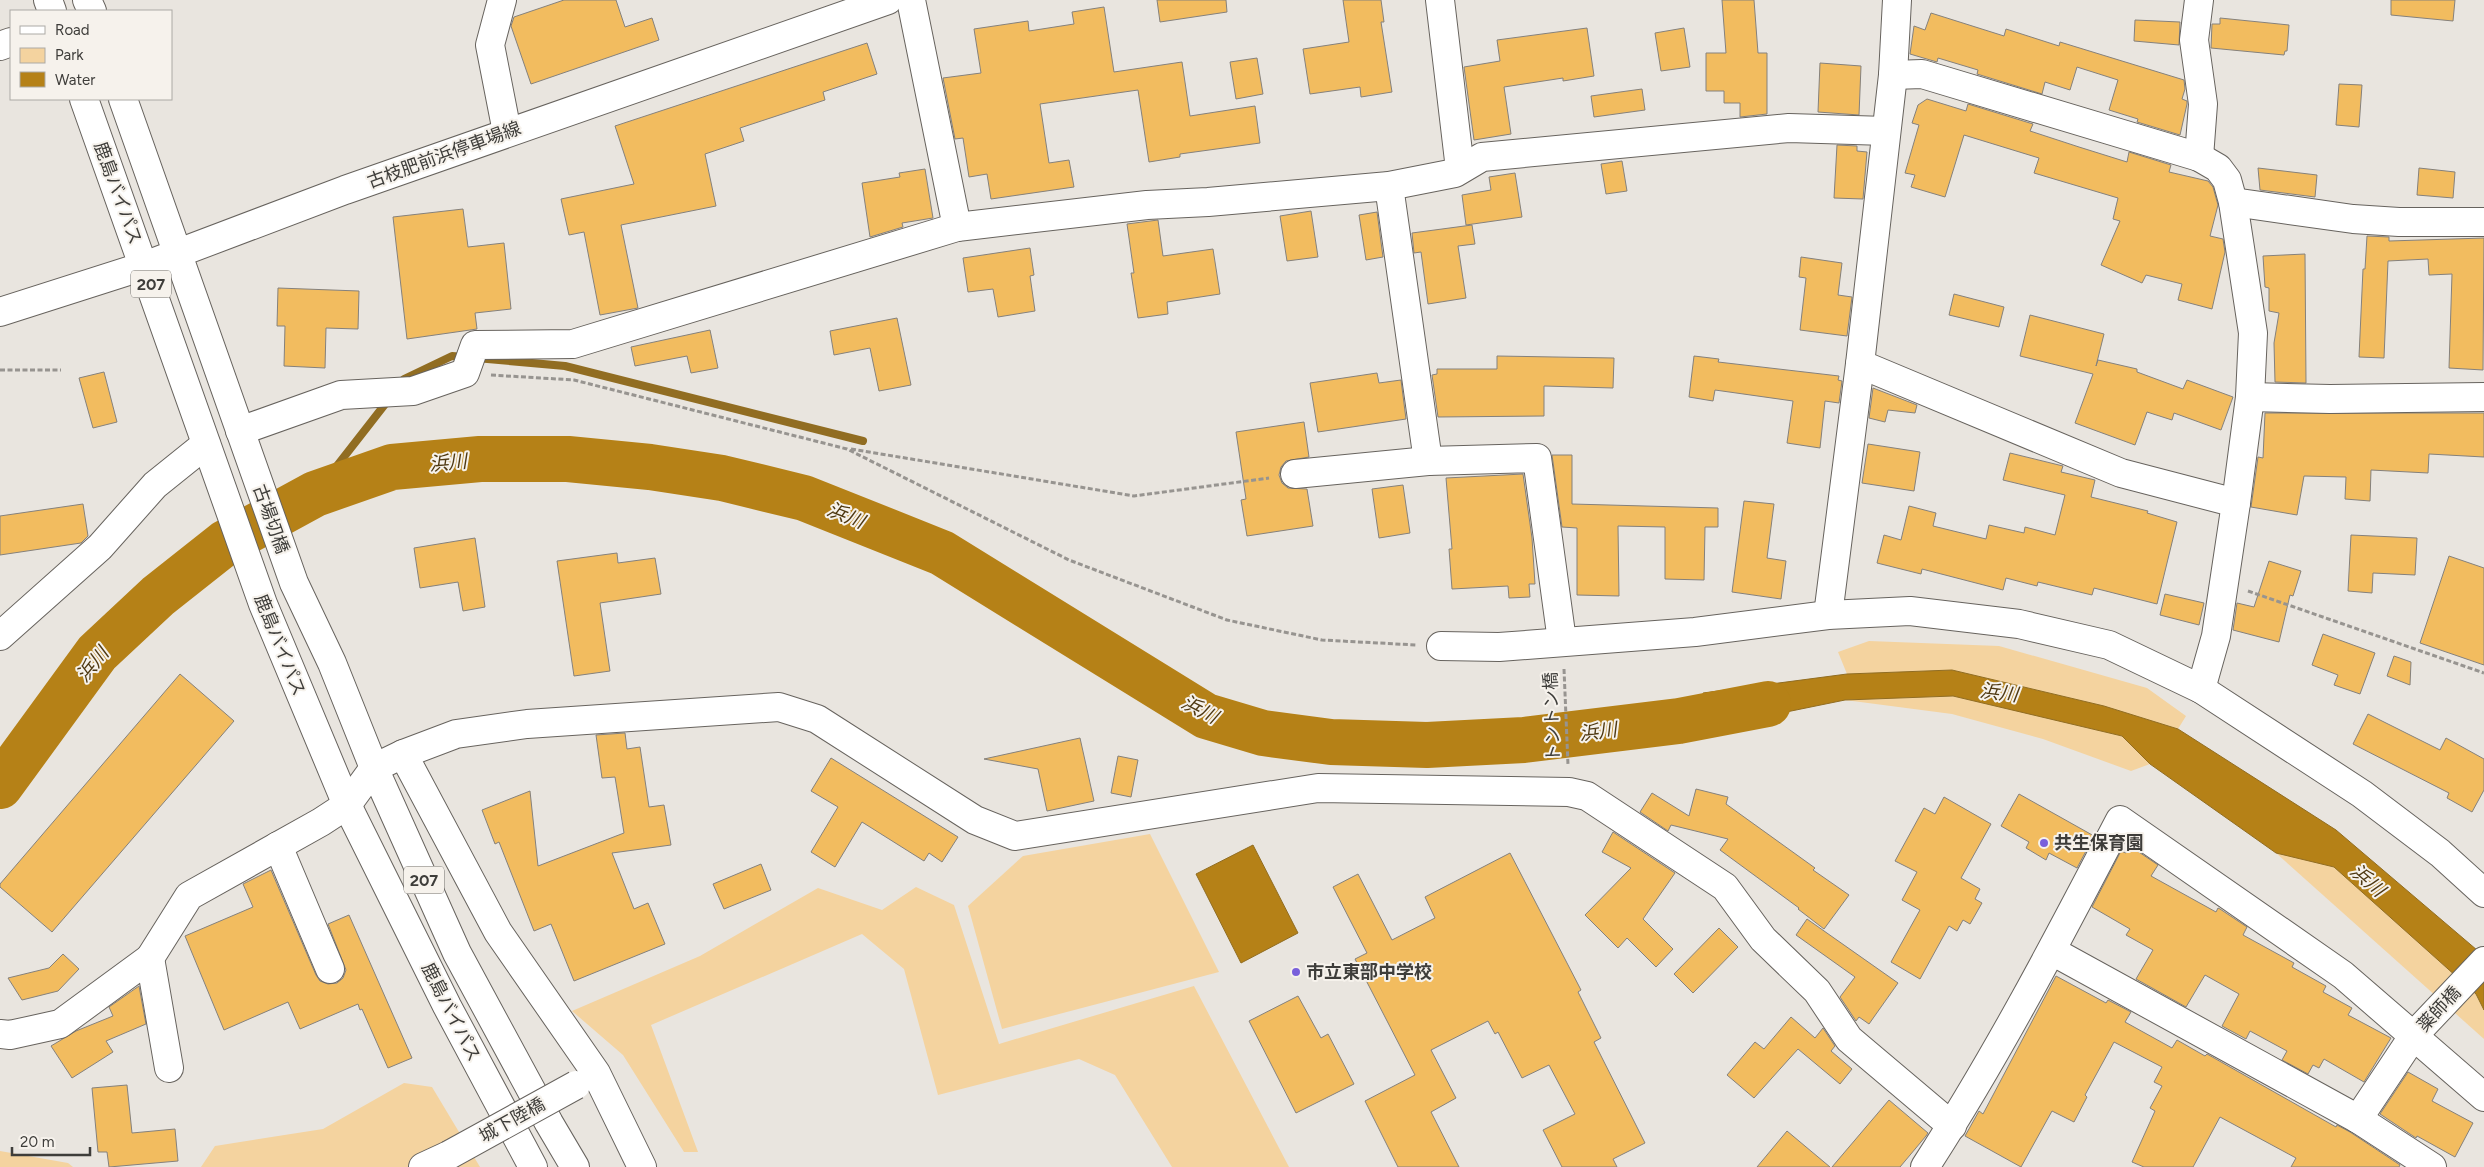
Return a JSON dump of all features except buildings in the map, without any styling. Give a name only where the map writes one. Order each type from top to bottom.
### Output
[{"type":"main road","points":[[502,0],[490,46],[507,132]]},
{"type":"main road","name":"古枝肥前浜停車場線","points":[[0,312],[144,266],[344,190],[888,0]]},
{"type":"main road","points":[[912,0],[958,228]]},
{"type":"main road","points":[[1440,0],[1460,169]]},
{"type":"main road","points":[[1828,615],[1860,364],[1893,75],[1897,0]]},
{"type":"main road","points":[[2198,0],[2194,40],[2202,104],[2199,156]]},
{"type":"main road","points":[[1893,75],[1922,74],[2199,156],[2218,168],[2227,180],[2233,202],[2254,334],[2250,397],[2236,503],[2216,636],[2201,689]]},
{"type":"main road","name":"鹿島バイパス","points":[[84,100],[263,604],[347,805],[447,1006],[533,1167]]},
{"type":"main road","name":"207","points":[[124,100],[180,253],[244,444]]},
{"type":"main road","points":[[244,444],[341,396],[413,391],[465,373],[475,345],[573,344],[958,228],[1147,205],[1208,202],[1390,186],[1456,173],[1482,157],[1789,128],[1886,131]]},
{"type":"main road","points":[[1390,186],[1428,461]]},
{"type":"main road","points":[[2233,202],[2353,219],[2399,222],[2484,222]]},
{"type":"main road","points":[[1860,364],[2121,473],[2236,503]]},
{"type":"main road","points":[[2250,397],[2330,400],[2484,397]]},
{"type":"main road","points":[[0,636],[100,547],[155,485],[206,444]]},
{"type":"main road","name":"古場切橋","points":[[244,444],[294,583]]},
{"type":"main road","points":[[1295,474],[1428,461],[1538,458],[1562,641]]},
{"type":"main road","name":"鹿島バイパス","points":[[294,583],[332,663],[374,768],[457,953],[548,1123],[575,1167]]},
{"type":"main road","points":[[1441,646],[1499,647],[1695,632],[1828,615],[1910,611],[2019,624],[2109,645],[2201,689],[2362,794],[2440,853],[2484,893]]},
{"type":"main road","points":[[0,1034],[10,1035],[60,1024],[150,958],[189,896],[347,805],[374,768],[403,754],[456,734],[526,724],[779,707],[817,719],[975,820],[1015,836],[1318,788],[1569,792],[1586,796],[1725,887],[1763,939],[1817,991],[1849,1039],[1952,1126]]},
{"type":"main road","points":[[403,754],[498,932],[586,1079],[642,1167]]},
{"type":"main road","points":[[1925,1167],[1952,1126],[2052,951],[2120,820],[2343,975],[2484,1097]]},
{"type":"main road","points":[[278,846],[330,969]]},
{"type":"main road","points":[[2052,951],[2358,1119],[2432,1167]]},
{"type":"main road","points":[[150,958],[169,1068]]},
{"type":"main road","name":"薬師橋","points":[[2358,1119],[2414,1035],[2484,961]]},
{"type":"main road","name":"城下陸橋","points":[[423,1167],[449,1155],[586,1079]]},
{"type":"path","points":[[0,370],[60,370]]},
{"type":"path","points":[[465,373],[574,380],[848,449],[1134,496],[1295,474]]},
{"type":"path","points":[[848,449],[1069,560],[1226,620],[1322,640],[1441,646]]},
{"type":"path","points":[[2224,582],[2484,673]]},
{"type":"path","name":"トントン橋","points":[[1562,641],[1569,792]]},
{"type":"green space","points":[[1869,641],[1999,646],[2147,688],[2186,716],[2178,729],[2104,706],[1952,670],[1847,674],[1838,652]]},
{"type":"green space","points":[[1953,696],[2122,736],[2150,764],[2131,771],[2043,739],[1952,714],[1845,700]]},
{"type":"green space","points":[[1150,834],[1219,972],[1002,1029],[968,906],[1023,856]]},
{"type":"green space","points":[[2276,853],[2334,867],[2476,994],[2484,1010],[2484,1039]]},
{"type":"green space","points":[[916,887],[954,905],[999,1044],[1194,986],[1289,1167],[1172,1167],[1115,1075],[1079,1059],[938,1095],[904,969],[862,934],[651,1025],[698,1152],[684,1152],[623,1055],[572,1011],[700,956],[818,888],[882,910]]},
{"type":"green space","points":[[404,1083],[432,1087],[480,1167],[201,1167],[215,1146],[323,1129]]},
{"type":"green space","points":[[0,1151],[68,1163],[73,1167],[0,1167]]},
{"type":"water","points":[[1952,670],[2104,706],[2178,729],[2336,830],[2484,956],[2484,1010],[2476,994],[2334,867],[2276,853],[2150,764],[2122,736],[1953,696],[1845,700],[1708,728],[1703,693],[1847,674]]},
{"type":"water","points":[[1253,845],[1298,933],[1241,963],[1196,874]]},
{"type":"waterway","points":[[404,379],[452,356],[465,357]]},
{"type":"waterway","points":[[476,358],[565,366],[863,441]]},
{"type":"waterway","points":[[315,494],[386,403]]},
{"type":"waterway","name":"浜川","points":[[0,786],[97,653],[158,596],[225,543],[315,494],[392,467],[480,459],[568,459],[650,467],[722,478],[804,498],[942,553],[1206,716],[1263,733],[1331,742],[1427,745],[1524,740],[1679,721],[1768,704]]},
{"type":"place","name":"共生保育園","points":[[2044,843]]},
{"type":"place","name":"市立東部中学校","points":[[1296,972]]}]
